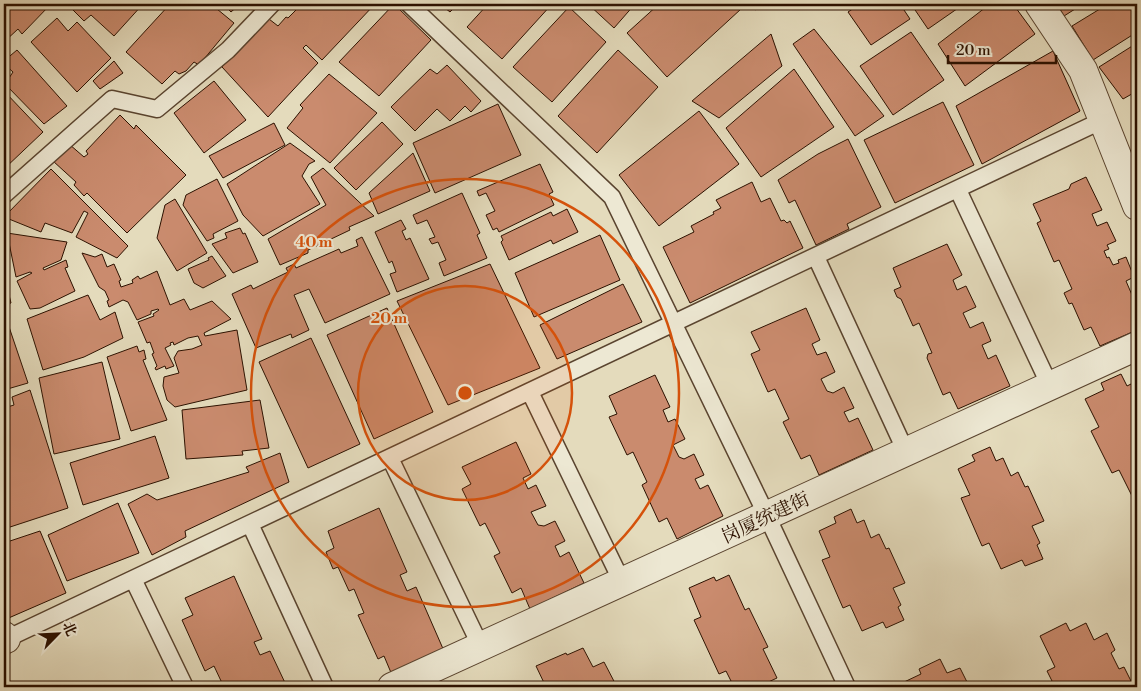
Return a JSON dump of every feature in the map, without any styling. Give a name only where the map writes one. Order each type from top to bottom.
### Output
[{"type":"street","points":[[1039,4],[1083,70],[1137,206]]},
{"type":"street","name":"岗厦统建街","points":[[392,687],[1137,346]]},
{"type":"lane","points":[[4,195],[112,99],[157,109],[228,50],[272,4]]},
{"type":"lane","points":[[409,4],[612,196],[767,516],[847,687]]},
{"type":"lane","points":[[5,638],[530,392],[1103,120]]},
{"type":"lane","points":[[958,190],[1050,386]]},
{"type":"lane","points":[[816,257],[906,452]]},
{"type":"lane","points":[[530,392],[622,582]]},
{"type":"lane","points":[[390,458],[481,646]]},
{"type":"lane","points":[[250,524],[325,687]]},
{"type":"lane","points":[[133,579],[184,687]]},
{"type":"building","points":[[4,4],[50,5],[22,34],[18,29],[4,42]]},
{"type":"building","points":[[67,4],[143,4],[114,36],[91,15],[84,21]]},
{"type":"building","points":[[170,4],[211,4],[234,23],[199,65],[194,62],[186,71],[179,74],[175,71],[162,84],[126,52]]},
{"type":"building","points":[[223,4],[240,4],[231,12]]},
{"type":"building","points":[[302,4],[375,4],[322,60],[306,45],[303,48],[318,63],[268,117],[222,67],[269,19],[278,26]]},
{"type":"building","points":[[394,4],[431,40],[379,96],[339,62]]},
{"type":"building","points":[[440,4],[458,4],[450,12]]},
{"type":"building","points":[[488,4],[552,4],[502,59],[467,27]]},
{"type":"building","points":[[588,4],[635,4],[614,28]]},
{"type":"building","points":[[659,4],[736,4],[741,9],[667,77],[627,33]]},
{"type":"building","points":[[750,4],[763,4],[755,10]]},
{"type":"building","points":[[860,4],[900,4],[910,19],[871,45],[848,12]]},
{"type":"building","points":[[911,4],[964,4],[928,29]]},
{"type":"building","points":[[990,4],[1013,4],[1035,34],[965,86],[938,44]]},
{"type":"building","points":[[1057,4],[1083,4],[1064,16]]},
{"type":"building","points":[[1108,4],[1137,4],[1137,32],[1093,60],[1072,26]]},
{"type":"building","points":[[569,7],[606,42],[552,102],[513,67]]},
{"type":"building","points":[[57,18],[68,31],[77,22],[111,58],[77,92],[31,42]]},
{"type":"building","points":[[814,29],[884,116],[855,136],[793,44]]},
{"type":"building","points":[[911,32],[944,80],[893,115],[860,66]]},
{"type":"building","points":[[771,34],[782,66],[719,118],[692,101]]},
{"type":"building","points":[[1137,43],[1137,91],[1123,99],[1099,67]]},
{"type":"building","points":[[17,50],[67,106],[44,124],[5,84],[13,72],[4,64],[4,61]]},
{"type":"building","points":[[618,50],[658,87],[597,153],[558,116]]},
{"type":"building","points":[[1053,51],[1080,111],[982,164],[956,106]]},
{"type":"building","points":[[114,61],[123,73],[100,89],[93,81]]},
{"type":"building","points":[[447,65],[481,101],[471,112],[465,106],[450,121],[437,109],[415,131],[391,107],[430,69],[437,74]]},
{"type":"building","points":[[794,69],[834,127],[761,177],[726,128]]},
{"type":"building","points":[[329,74],[377,113],[330,163],[287,128],[303,108],[300,105]]},
{"type":"building","points":[[214,81],[246,120],[204,153],[174,113]]},
{"type":"building","points":[[4,91],[43,132],[4,169]]},
{"type":"building","points":[[943,102],[974,165],[895,203],[864,140]]},
{"type":"building","points":[[498,104],[521,155],[435,193],[413,143]]},
{"type":"building","points":[[699,111],[739,164],[659,226],[619,175]]},
{"type":"building","points":[[120,115],[134,129],[136,125],[186,175],[127,233],[87,193],[84,196],[74,185],[76,182],[53,161],[69,144],[84,157],[88,154],[86,151]]},
{"type":"building","points":[[382,122],[403,144],[356,190],[334,168]]},
{"type":"building","points":[[274,123],[285,145],[223,178],[209,156]]},
{"type":"building","points":[[848,139],[881,207],[847,224],[849,229],[816,245],[795,200],[789,203],[778,180],[818,154]]},
{"type":"building","points":[[290,143],[315,161],[309,164],[302,176],[320,204],[263,236],[243,215],[227,184]]},
{"type":"building","points":[[413,153],[430,191],[378,214],[369,193]]},
{"type":"building","points":[[540,164],[553,192],[549,194],[554,205],[499,232],[497,228],[493,230],[486,215],[495,211],[486,193],[479,196],[477,191]]},
{"type":"building","points":[[323,168],[374,216],[349,227],[350,230],[308,250],[308,253],[280,265],[268,239],[326,205],[311,177]]},
{"type":"building","points":[[51,169],[128,246],[117,258],[76,237],[88,213],[84,211],[72,233],[45,223],[41,232],[4,217]]},
{"type":"building","points":[[1086,177],[1102,210],[1092,214],[1097,226],[1107,222],[1116,241],[1107,245],[1109,249],[1104,251],[1107,258],[1109,257],[1113,265],[1119,263],[1118,260],[1126,257],[1134,277],[1126,281],[1132,295],[1137,290],[1137,330],[1100,346],[1091,327],[1084,330],[1072,303],[1069,304],[1064,293],[1072,289],[1059,260],[1054,262],[1037,223],[1041,221],[1033,204],[1069,189],[1071,184]]},
{"type":"building","points":[[217,179],[238,221],[213,234],[214,238],[207,241],[183,205],[186,195]]},
{"type":"building","points":[[752,182],[761,202],[770,198],[781,221],[784,220],[787,223],[790,221],[803,248],[690,303],[663,247],[694,232],[691,226],[714,214],[713,212],[721,208],[716,200]]},
{"type":"building","points":[[462,193],[480,233],[477,235],[487,258],[444,276],[439,263],[446,260],[438,242],[432,244],[429,239],[435,237],[427,220],[417,224],[413,215]]},
{"type":"building","points":[[175,199],[207,253],[177,271],[157,238],[165,205]]},
{"type":"building","points":[[567,209],[578,232],[553,244],[551,240],[509,260],[501,242],[503,240],[501,236],[551,212],[553,216]]},
{"type":"building","points":[[401,220],[406,229],[402,231],[406,240],[410,238],[429,279],[397,292],[390,274],[396,272],[392,261],[389,263],[375,232]]},
{"type":"building","points":[[240,228],[243,234],[245,233],[258,262],[233,273],[212,244],[227,238],[225,233]]},
{"type":"building","points":[[7,233],[67,242],[61,260],[43,268],[44,270],[66,260],[68,267],[65,268],[75,291],[40,308],[30,309],[17,281],[32,273],[16,277]]},
{"type":"building","points":[[600,235],[620,280],[534,317],[515,273]]},
{"type":"building","points":[[362,237],[390,294],[325,323],[309,289],[294,295],[309,330],[292,338],[291,334],[256,348],[232,294],[251,285],[253,289],[288,272],[286,268],[294,264],[296,268],[339,249],[341,253],[358,246],[356,240]]},
{"type":"building","points":[[947,244],[962,275],[953,280],[957,290],[966,286],[976,307],[963,313],[970,328],[983,322],[991,341],[982,345],[988,359],[996,355],[1010,386],[958,409],[950,392],[943,395],[927,358],[928,354],[932,353],[919,323],[913,326],[901,299],[897,297],[894,290],[901,287],[893,268]]},
{"type":"building","points":[[82,253],[95,257],[102,254],[107,267],[114,264],[121,280],[119,281],[121,287],[133,283],[132,280],[138,276],[140,279],[157,271],[170,305],[184,299],[190,310],[212,301],[231,319],[204,333],[205,336],[237,330],[247,390],[175,407],[167,400],[163,386],[164,377],[179,373],[174,358],[178,351],[202,345],[198,336],[188,338],[174,345],[173,342],[170,343],[171,345],[165,348],[174,366],[166,369],[165,366],[156,370],[157,366],[150,342],[147,343],[138,322],[154,316],[153,314],[159,310],[151,311],[151,314],[137,320],[128,302],[123,300],[109,307],[107,301],[109,300],[105,291],[99,287]]},
{"type":"building","points":[[212,256],[226,276],[203,288],[194,283],[188,269],[209,260],[208,258]]},
{"type":"building","points":[[490,264],[540,368],[448,405],[397,301]]},
{"type":"building","points":[[623,284],[642,322],[557,359],[540,325]]},
{"type":"building","points":[[4,295],[9,295],[11,303],[4,305]]},
{"type":"building","points":[[88,295],[100,320],[115,312],[123,338],[84,357],[43,370],[27,319]]},
{"type":"building","points":[[387,308],[433,412],[374,439],[327,335]]},
{"type":"building","points":[[806,308],[820,340],[812,344],[817,355],[826,352],[835,372],[821,379],[827,391],[833,393],[844,387],[854,408],[844,412],[849,422],[858,418],[873,450],[819,475],[810,455],[801,459],[783,422],[789,419],[775,389],[768,392],[751,354],[760,350],[751,332]]},
{"type":"building","points":[[4,312],[28,383],[4,390]]},
{"type":"building","points":[[311,338],[360,444],[308,468],[259,362]]},
{"type":"building","points":[[137,346],[139,352],[144,350],[146,359],[143,360],[167,420],[131,431],[107,357]]},
{"type":"building","points":[[102,362],[120,439],[54,454],[39,378]]},
{"type":"building","points":[[1121,374],[1127,386],[1131,384],[1137,396],[1137,496],[1133,498],[1119,470],[1112,473],[1091,431],[1099,427],[1085,399],[1104,390],[1101,383]]},
{"type":"building","points":[[655,375],[670,407],[663,410],[668,422],[675,419],[685,439],[673,445],[679,457],[684,459],[694,454],[704,475],[695,479],[700,489],[708,485],[723,516],[677,539],[667,518],[659,522],[642,485],[647,482],[633,452],[627,455],[609,417],[617,414],[609,396]]},
{"type":"building","points":[[30,390],[68,508],[4,529],[4,408],[14,405],[12,397]]},
{"type":"building","points":[[260,400],[269,448],[242,451],[243,455],[186,459],[182,410]]},
{"type":"building","points":[[155,436],[169,478],[83,505],[70,463]]},
{"type":"building","points":[[516,442],[531,474],[523,478],[528,489],[536,485],[546,506],[531,512],[538,525],[544,526],[555,521],[565,541],[555,546],[560,557],[569,552],[584,583],[530,609],[521,588],[512,593],[494,556],[500,553],[485,523],[480,526],[462,489],[471,484],[462,467]]},
{"type":"building","points":[[990,447],[996,461],[1003,458],[1011,476],[1018,472],[1025,487],[1028,486],[1044,521],[1032,526],[1040,543],[1037,545],[1043,559],[1025,566],[1022,560],[1001,569],[989,543],[982,546],[961,498],[970,495],[958,469],[975,461],[972,455]]},
{"type":"building","points":[[280,453],[289,482],[185,531],[186,537],[152,555],[128,504],[147,494],[157,500],[249,472],[246,467]]},
{"type":"building","points":[[118,503],[139,553],[67,581],[48,535]]},
{"type":"building","points":[[379,508],[407,572],[400,575],[407,591],[416,587],[444,651],[392,675],[384,656],[378,659],[358,615],[364,613],[354,589],[349,591],[338,567],[333,569],[326,552],[334,548],[328,531]]},
{"type":"building","points":[[851,509],[857,523],[864,520],[871,538],[879,534],[886,549],[889,548],[905,583],[893,588],[901,605],[898,607],[904,620],[886,628],[883,622],[862,631],[850,605],[843,608],[822,560],[830,557],[819,531],[836,523],[834,517]]},
{"type":"building","points":[[40,531],[66,593],[4,620],[4,543]]},
{"type":"building","points":[[729,575],[745,610],[749,608],[768,647],[763,649],[777,678],[764,684],[766,687],[734,687],[726,671],[719,674],[694,620],[701,617],[689,588],[714,577],[716,581]]},
{"type":"building","points":[[234,576],[262,639],[254,642],[260,655],[270,651],[287,687],[213,687],[222,683],[214,666],[205,671],[182,620],[193,615],[185,598]]},
{"type":"building","points":[[1066,623],[1070,631],[1086,623],[1094,640],[1107,633],[1115,650],[1111,653],[1119,669],[1124,667],[1132,683],[1123,687],[1055,687],[1047,671],[1055,667],[1040,636]]},
{"type":"building","points":[[583,648],[593,667],[604,662],[617,687],[546,687],[536,666]]},
{"type":"building","points":[[940,659],[947,673],[960,668],[969,686],[904,687],[902,683],[921,674],[919,669]]}]
